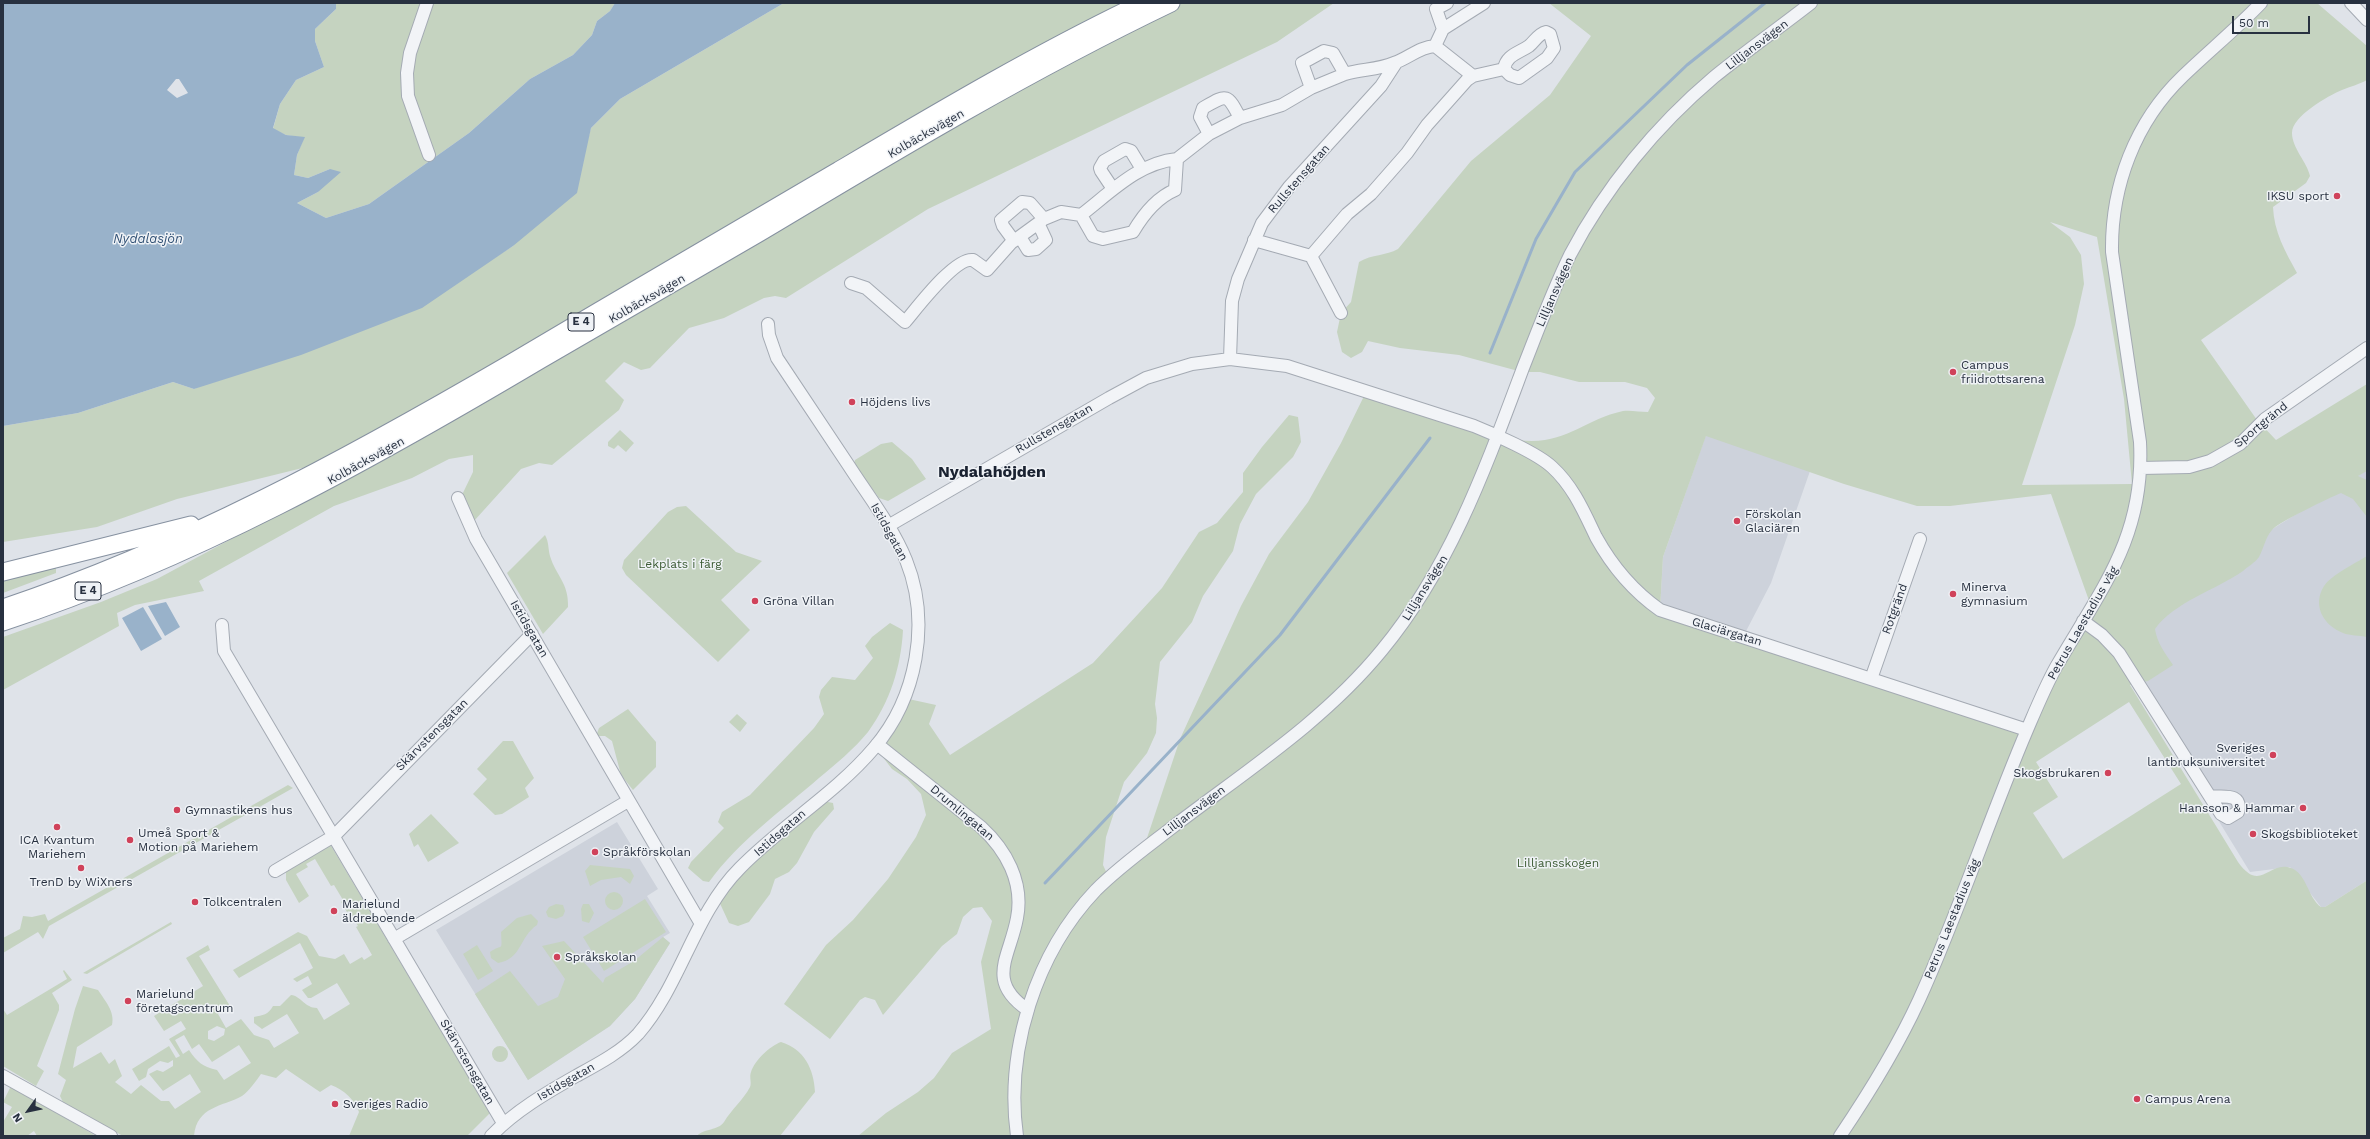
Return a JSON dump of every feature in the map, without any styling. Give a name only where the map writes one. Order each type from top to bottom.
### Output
[{"type":"highway","name":"Kolbäcksvägen","points":[[3,608],[118,565],[225,518],[370,445],[951,105],[1067,41],[1142,3]]},
{"type":"highway","name":"Kolbäcksvägen","points":[[3,622],[74,596],[164,559],[317,488],[463,406],[1014,83],[1171,3]]},
{"type":"highway","points":[[3,572],[225,518]]},
{"type":"street","points":[[427,3],[410,53],[407,73],[408,96],[429,155]]},
{"type":"street","points":[[1443,30],[1436,10],[1447,3]]},
{"type":"street","points":[[851,283],[866,288],[905,322],[957,265],[969,259],[977,261],[987,270],[1017,239],[1042,222],[1061,212],[1081,215],[1112,189],[1142,169],[1160,162],[1177,159],[1210,134],[1240,118],[1282,105],[1311,88],[1345,74],[1396,63],[1415,52],[1435,46],[1443,30],[1484,3]]},
{"type":"street","name":"Lilljansvägen","points":[[1017,1136],[1016,1068],[1028,1010],[1040,977],[1057,944],[1096,891],[1130,859],[1323,712],[1384,648],[1422,594],[1446,555],[1471,501],[1556,286],[1586,227],[1618,180],[1657,132],[1708,83],[1811,3]]},
{"type":"street","name":"Petrus Laestadius väg","points":[[1840,1136],[1872,1087],[1918,1001],[2027,730],[2055,670],[2083,621],[2107,584],[2129,534],[2139,490],[2141,468],[2140,442],[2112,252],[2113,220],[2121,175],[2138,135],[2169,90],[2261,3]]},
{"type":"street","points":[[2351,3],[2367,20]]},
{"type":"street","points":[[1435,46],[1473,76]]},
{"type":"street","points":[[1311,88],[1302,63],[1324,51],[1333,53],[1345,74]]},
{"type":"street","name":"Rullstensgatan","points":[[1230,359],[1232,301],[1254,240],[1268,213],[1289,187],[1381,86],[1396,63]]},
{"type":"street","points":[[1311,256],[1347,214],[1371,194],[1407,153],[1427,125],[1473,76],[1504,68]]},
{"type":"street","points":[[1210,134],[1200,116],[1200,111],[1222,97],[1230,98],[1240,118]]},
{"type":"street","points":[[1112,189],[1101,172],[1100,168],[1104,161],[1121,150],[1129,150],[1142,169]]},
{"type":"street","points":[[1081,215],[1086,227],[1096,238],[1107,238],[1133,232],[1140,220],[1158,200],[1175,190],[1177,159]]},
{"type":"street","points":[[1022,202],[1030,203],[1042,222],[1046,240],[1036,249],[1028,250],[1017,239],[1002,226],[1001,220],[1022,202]]},
{"type":"street","points":[[1254,240],[1311,256],[1341,314]]},
{"type":"street","name":"Istidsgatan","points":[[491,1136],[503,1123],[539,1098],[604,1060],[637,1034],[660,1002],[717,897],[738,870],[858,765],[878,744],[895,718],[913,674],[917,653],[918,610],[915,592],[905,558],[888,526],[777,358],[769,335],[768,324]]},
{"type":"street","name":"Sportgränd","points":[[2141,468],[2189,467],[2210,461],[2240,444],[2265,419],[2367,348]]},
{"type":"street","name":"Rullstensgatan","points":[[888,526],[1059,426],[1146,378],[1192,364],[1230,359],[1287,366],[1474,426],[1497,436]]},
{"type":"street","name":"Glaciärgatan","points":[[1497,436],[1551,466],[1566,482],[1589,519],[1610,561],[1627,582],[1643,598],[1660,610],[2027,730]]},
{"type":"street","name":"Istidsgatan","points":[[458,498],[476,539],[701,924]]},
{"type":"street","name":"Rotgränd","points":[[1871,679],[1920,539]]},
{"type":"street","points":[[2083,621],[2102,635],[2119,652],[2210,796]]},
{"type":"street","name":"Skärvstensgatan","points":[[222,625],[224,651],[503,1123]]},
{"type":"street","name":"Skärvstensgatan","points":[[334,836],[532,634]]},
{"type":"street","name":"Drumlingatan","points":[[878,744],[981,827],[996,841],[1007,857],[1015,876],[1018,917],[1005,956],[1003,973],[1006,987],[1012,997],[1028,1010]]},
{"type":"street","points":[[394,939],[628,801]]},
{"type":"street","points":[[275,871],[334,836]]},
{"type":"street","points":[[3,1076],[111,1136]]},
{"type":"shaded area","name":"Förskolan Glaciären","points":[[1706,435],[1810,471],[1771,583],[1743,637],[1660,610],[1663,557]]},
{"type":"shaded area","name":"Sveriges lantbruksuniversitet","points":[[2367,470],[2367,883],[2366,881],[2325,907],[2321,907],[2290,867],[2250,872],[2109,642],[2120,624]]},
{"type":"shaded area","name":"Språkskolan","points":[[617,822],[658,889],[647,896],[670,933],[663,937],[670,943],[635,999],[610,1026],[528,1080],[436,930]]},
{"type":"green space","points":[[336,3],[615,3],[610,11],[597,21],[592,35],[573,55],[530,79],[469,133],[369,204],[326,218],[297,203],[318,192],[330,169],[308,178],[294,175],[297,155],[304,138],[286,135],[273,129],[280,104],[296,80],[324,67],[315,41],[315,29],[336,9]]},
{"type":"green space","points":[[784,3],[1334,3],[1277,42],[928,209],[786,298],[775,296],[764,298],[724,318],[689,328],[650,368],[641,370],[624,362],[605,381],[624,400],[619,410],[552,465],[539,463],[521,469],[474,521],[461,497],[473,472],[473,455],[449,459],[412,478],[334,506],[199,581],[204,591],[135,605],[117,613],[119,626],[3,690],[3,637],[101,602],[157,579],[363,468],[355,455],[177,499],[97,527],[3,542],[3,426],[78,413],[173,382],[194,389],[483,265],[513,246],[586,146],[591,128],[620,99]]},
{"type":"green space","name":"Lilljansskogen","points":[[1549,3],[2317,3],[2367,46],[2367,80],[2342,90],[2312,107],[2298,120],[2292,133],[2294,144],[2306,165],[2310,176],[2306,183],[2273,207],[2275,225],[2284,249],[2297,273],[2201,340],[2257,420],[2276,440],[2367,384],[2367,471],[2358,476],[2367,480],[2367,517],[2353,499],[2341,493],[2283,522],[2272,530],[2259,557],[2254,563],[2232,578],[2184,604],[2163,620],[2155,629],[2156,634],[2162,648],[2173,665],[2148,681],[2130,685],[2238,862],[2246,871],[2253,875],[2259,876],[2276,868],[2291,868],[2301,875],[2313,898],[2321,907],[2325,907],[2366,881],[2367,1136],[858,1136],[886,1113],[918,1092],[934,1078],[952,1053],[991,1029],[981,962],[992,921],[982,907],[973,908],[963,917],[957,934],[942,946],[883,1015],[875,1000],[865,997],[860,1000],[830,1039],[784,1004],[826,945],[853,920],[888,879],[916,837],[926,815],[921,794],[907,779],[892,769],[875,747],[904,698],[936,705],[929,724],[950,755],[1093,663],[1162,588],[1199,532],[1217,523],[1243,492],[1243,473],[1262,447],[1289,415],[1298,417],[1301,442],[1293,457],[1256,494],[1240,524],[1233,551],[1203,596],[1192,622],[1160,662],[1155,704],[1157,718],[1156,733],[1147,753],[1124,782],[1106,837],[1103,865],[1109,878],[1143,850],[1180,739],[1241,606],[1269,554],[1308,502],[1341,443],[1366,392],[1518,440],[1535,441],[1562,436],[1596,420],[1623,411],[1648,412],[1655,398],[1647,388],[1625,382],[1579,382],[1540,372],[1522,372],[1459,355],[1400,348],[1368,341],[1362,352],[1351,358],[1342,352],[1337,332],[1341,313],[1351,302],[1359,262],[1364,259],[1389,253],[1398,249],[1471,161],[1550,95],[1591,36]],"holes":[[[2050,222],[2097,237],[2124,399],[2132,484],[2022,485],[2075,325],[2084,284],[2081,255],[2070,237]],[[1706,436],[1844,484],[1917,506],[1950,506],[2051,494],[2092,609],[2027,729],[1660,610],[1663,557]],[[2129,702],[2181,784],[2063,859],[2033,813],[2058,797],[2036,762]]]},
{"type":"green space","points":[[620,430],[634,443],[626,452],[618,445],[614,449],[608,446],[608,442]]},
{"type":"green space","points":[[892,442],[912,459],[926,479],[888,501],[879,498],[854,464],[855,460],[881,444]]},
{"type":"green space","name":"Lekplats i färg","points":[[686,506],[736,552],[762,561],[721,600],[750,630],[718,662],[626,575],[622,568],[624,560],[668,512],[677,507]]},
{"type":"green space","points":[[545,535],[549,553],[566,592],[568,607],[543,634],[507,573]]},
{"type":"green space","points":[[2367,556],[2367,637],[2346,634],[2330,625],[2322,614],[2319,607],[2319,600],[2327,582]]},
{"type":"green space","points":[[56,567],[56,573],[3,593],[3,578]]},
{"type":"green space","points":[[890,623],[903,630],[902,644],[893,684],[876,721],[857,744],[838,762],[747,840],[709,882],[703,881],[688,868],[691,862],[724,828],[718,822],[722,812],[750,795],[814,728],[824,714],[819,697],[821,690],[832,677],[855,680],[873,658],[865,646],[872,637]]},
{"type":"green space","points":[[628,709],[656,742],[656,767],[633,790],[621,775],[612,741],[605,736],[596,736],[599,728]]},
{"type":"green space","points":[[737,714],[747,723],[740,732],[729,722]]},
{"type":"green space","points":[[503,741],[513,741],[534,778],[525,788],[529,797],[502,814],[495,815],[473,794],[487,779],[477,769]]},
{"type":"green space","points":[[288,785],[293,788],[49,926],[43,939],[38,932],[3,953],[3,938],[20,929],[23,916],[32,917],[45,914],[48,921]]},
{"type":"green space","points":[[818,800],[833,803],[834,809],[814,832],[797,863],[789,872],[775,879],[770,894],[749,922],[738,926],[729,923],[717,897]]},
{"type":"green space","points":[[431,814],[459,843],[428,862],[418,844],[414,847],[409,834]]},
{"type":"green space","points":[[330,844],[490,1113],[467,1136],[349,1136],[359,1112],[351,1099],[344,1092],[331,1085],[320,1092],[286,1069],[276,1078],[261,1074],[250,1089],[242,1096],[205,1113],[196,1126],[194,1136],[123,1136],[64,1104],[60,1096],[66,1080],[58,1074],[75,1009],[83,986],[98,990],[111,1011],[113,1020],[112,1025],[77,1047],[73,1068],[101,1052],[109,1064],[115,1059],[122,1076],[115,1082],[131,1094],[141,1085],[161,1101],[169,1101],[175,1109],[201,1092],[190,1074],[163,1091],[149,1074],[157,1070],[163,1072],[173,1066],[173,1060],[168,1063],[160,1061],[148,1069],[146,1077],[139,1081],[132,1069],[169,1046],[176,1058],[180,1056],[169,1039],[186,1029],[181,1021],[164,1031],[154,1016],[203,986],[186,958],[208,945],[210,950],[199,956],[230,1006],[218,1014],[226,1028],[241,1019],[254,1035],[269,1040],[274,1048],[299,1033],[287,1014],[262,1029],[254,1023],[254,1017],[267,1013],[273,1006],[280,1006],[291,995],[298,997],[309,1006],[317,1008],[324,1020],[350,1004],[337,983],[311,998],[308,998],[302,990],[312,984],[308,976],[297,982],[293,979],[313,968],[300,943],[239,978],[233,970],[298,932],[307,936],[319,956],[335,959],[344,954],[350,964],[362,957],[364,960],[372,955],[356,927],[358,926],[349,911],[347,912],[341,902],[343,900],[334,885],[331,886],[315,859],[306,864],[308,867],[296,874],[309,896],[299,903],[286,880],[286,871]],"holes":[[[217,1026],[225,1029],[224,1035],[214,1041],[208,1039],[208,1031]],[[184,1035],[192,1049],[199,1044],[212,1062],[239,1045],[251,1063],[224,1080],[217,1070],[201,1063],[189,1050],[183,1054],[175,1040]]]},
{"type":"green space","points":[[590,865],[630,869],[634,876],[630,884],[621,877],[601,880],[590,886],[585,871]]},
{"type":"green space","points":[[614,892],[620,895],[623,901],[620,907],[614,910],[608,907],[605,901],[608,895]]},
{"type":"green space","points":[[645,899],[666,932],[604,971],[583,937]]},
{"type":"green space","points":[[556,904],[563,905],[565,911],[563,916],[556,919],[548,917],[546,912],[549,907]]},
{"type":"green space","points":[[583,904],[589,904],[594,913],[589,923],[582,921],[581,909]]},
{"type":"green space","points":[[531,914],[538,921],[537,925],[527,935],[512,957],[506,961],[498,963],[491,958],[490,952],[501,946],[501,932],[517,918]]},
{"type":"green space","points":[[171,922],[172,924],[87,974],[83,973]]},
{"type":"green space","points":[[663,937],[670,943],[635,999],[610,1026],[528,1080],[475,994],[510,971],[538,1006],[558,997],[565,979],[542,946],[564,941],[603,983],[605,978],[634,961]]},
{"type":"green space","points":[[477,945],[493,971],[478,980],[463,954]]},
{"type":"green space","points":[[64,970],[72,980],[52,993],[59,1005],[59,1010],[37,1066],[44,1071],[36,1086],[3,1066],[3,1009],[7,1015],[67,979],[63,971]]},
{"type":"green space","points":[[781,1042],[789,1045],[802,1055],[810,1068],[815,1092],[780,1136],[697,1136],[700,1133],[718,1127],[724,1122],[750,1087],[750,1074],[759,1058]]},
{"type":"green space","points":[[497,1046],[503,1046],[508,1051],[506,1060],[503,1062],[497,1062],[492,1057],[492,1051]]},
{"type":"green space","points":[[11,1086],[96,1136],[37,1136],[34,1131],[27,1136],[3,1136],[3,1122],[12,1107],[3,1102]]},
{"type":"water","name":"Nydalasjön","points":[[3,3],[336,3],[336,9],[315,29],[315,41],[324,67],[296,80],[280,104],[273,128],[286,135],[305,137],[297,155],[294,175],[308,178],[330,169],[341,172],[318,192],[297,203],[326,218],[369,204],[469,133],[530,79],[573,55],[592,35],[597,21],[610,11],[615,3],[784,3],[620,99],[591,128],[577,193],[513,246],[422,308],[301,355],[194,389],[173,382],[78,413],[3,426]],"holes":[[[176,79],[179,79],[188,93],[177,98],[167,90]]]},
{"type":"water","points":[[166,602],[180,627],[165,636],[148,606]]},
{"type":"water","points":[[143,607],[162,639],[141,651],[122,618]]},
{"type":"waterway","points":[[1490,353],[1536,239],[1575,172],[1687,65],[1765,3]]},
{"type":"waterway","points":[[1045,883],[1280,635],[1430,438]]},
{"type":"place","name":"IKSU sport","points":[[2337,196]]},
{"type":"place","name":"Campus friidrottsarena","points":[[1953,372]]},
{"type":"place","name":"Höjdens livs","points":[[852,402]]},
{"type":"place","name":"Förskolan Glaciären","points":[[1737,521]]},
{"type":"place","name":"Minerva gymnasium","points":[[1953,594]]},
{"type":"place","name":"Gröna Villan","points":[[755,601]]},
{"type":"place","name":"Sveriges lantbruksuniversitet","points":[[2273,755]]},
{"type":"place","name":"Skogsbrukaren","points":[[2108,773]]},
{"type":"place","name":"Hansson & Hammar","points":[[2303,808]]},
{"type":"place","name":"Gymnastikens hus","points":[[177,810]]},
{"type":"place","name":"ICA Kvantum Mariehem","points":[[57,827]]},
{"type":"place","name":"Skogsbiblioteket","points":[[2253,834]]},
{"type":"place","name":"Umeå Sport & Motion på Mariehem","points":[[130,840]]},
{"type":"place","name":"Språkförskolan","points":[[595,852]]},
{"type":"place","name":"TrenD by WiXners","points":[[81,868]]},
{"type":"place","name":"Tolkcentralen","points":[[195,902]]},
{"type":"place","name":"Marielund äldreboende","points":[[334,911]]},
{"type":"place","name":"Språkskolan","points":[[557,957]]},
{"type":"place","name":"Marielund företagscentrum","points":[[128,1001]]},
{"type":"place","name":"Campus Arena","points":[[2137,1099]]},
{"type":"place","name":"Sveriges Radio","points":[[335,1104]]},
{"type":"district","name":"Nydalahöjden","points":[[992,472]]}]
